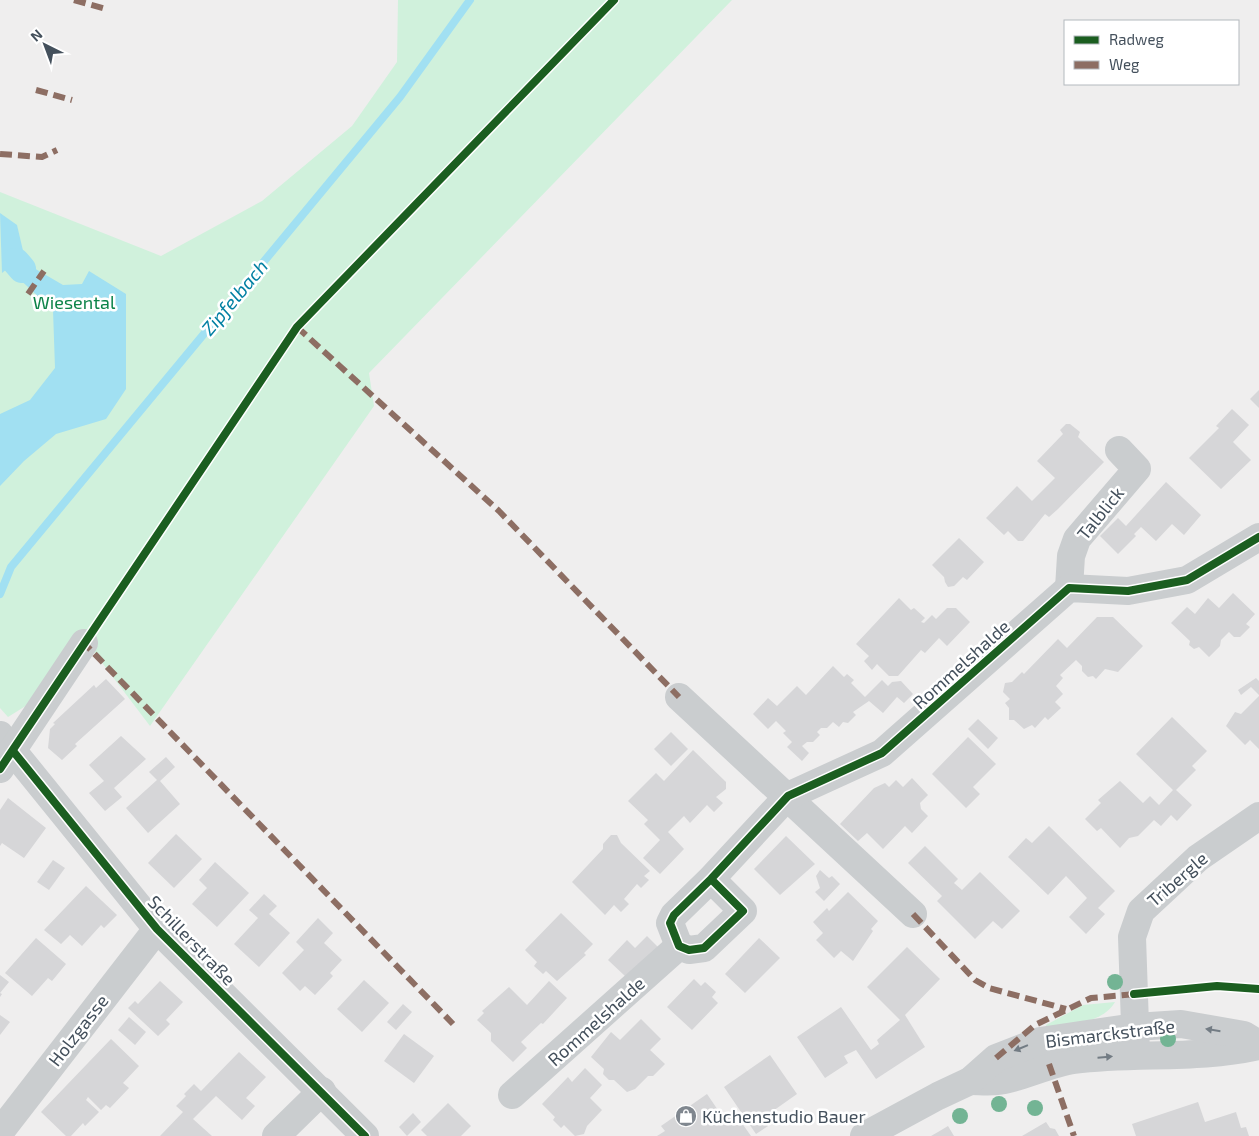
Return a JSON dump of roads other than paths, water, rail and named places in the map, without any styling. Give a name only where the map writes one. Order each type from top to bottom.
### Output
[{"type":"street","name":"Talblick","points":[[1069,588],[1071,556],[1077,538],[1138,469],[1119,450]]},
{"type":"street","points":[[1069,588],[1128,590],[1187,580],[1259,537]]},
{"type":"street","name":"Rommelshalde","points":[[512,1095],[679,946],[670,923],[674,915],[711,879],[788,796],[882,753],[1069,588]]},
{"type":"street","points":[[4,751],[84,644]]},
{"type":"street","points":[[679,697],[788,796],[913,914]]},
{"type":"street","name":"Schillerstraße","points":[[4,751],[156,929],[322,1091],[365,1136]]},
{"type":"street","name":"Tribergle","points":[[1136,1054],[1132,937],[1141,911],[1198,858],[1259,816]]},
{"type":"street","points":[[679,946],[689,950],[704,948],[743,911],[711,879]]},
{"type":"street","name":"Holzgasse","points":[[0,1132],[156,929]]},
{"type":"street","name":"Bismarckstraße","points":[[864,1136],[970,1081],[996,1058],[1040,1040],[1135,1027],[1181,1024],[1244,1035],[1259,1045]]},
{"type":"street","name":"Bismarckstraße","points":[[970,1081],[998,1081],[1049,1064],[1136,1054],[1238,1050],[1259,1045]]},
{"type":"street","points":[[276,1136],[322,1091]]},
{"type":"water","points":[[0,213],[17,225],[24,255],[2,273]]},
{"type":"water","points":[[27,264],[63,285],[82,284],[89,271],[126,294],[126,389],[106,419],[56,434],[24,461],[0,486],[0,414],[30,400],[55,368],[53,310],[15,275]]},
{"type":"waterway","name":"Zipfelbach","points":[[0,594],[11,567],[400,97],[470,0]]},
{"type":"waterway","points":[[16,262],[22,269]]},
{"type":"place","name":"Küchenstudio Bauer","points":[[686,1116]]},
{"type":"park label","name":"Wiesental","points":[[74,302]]}]
